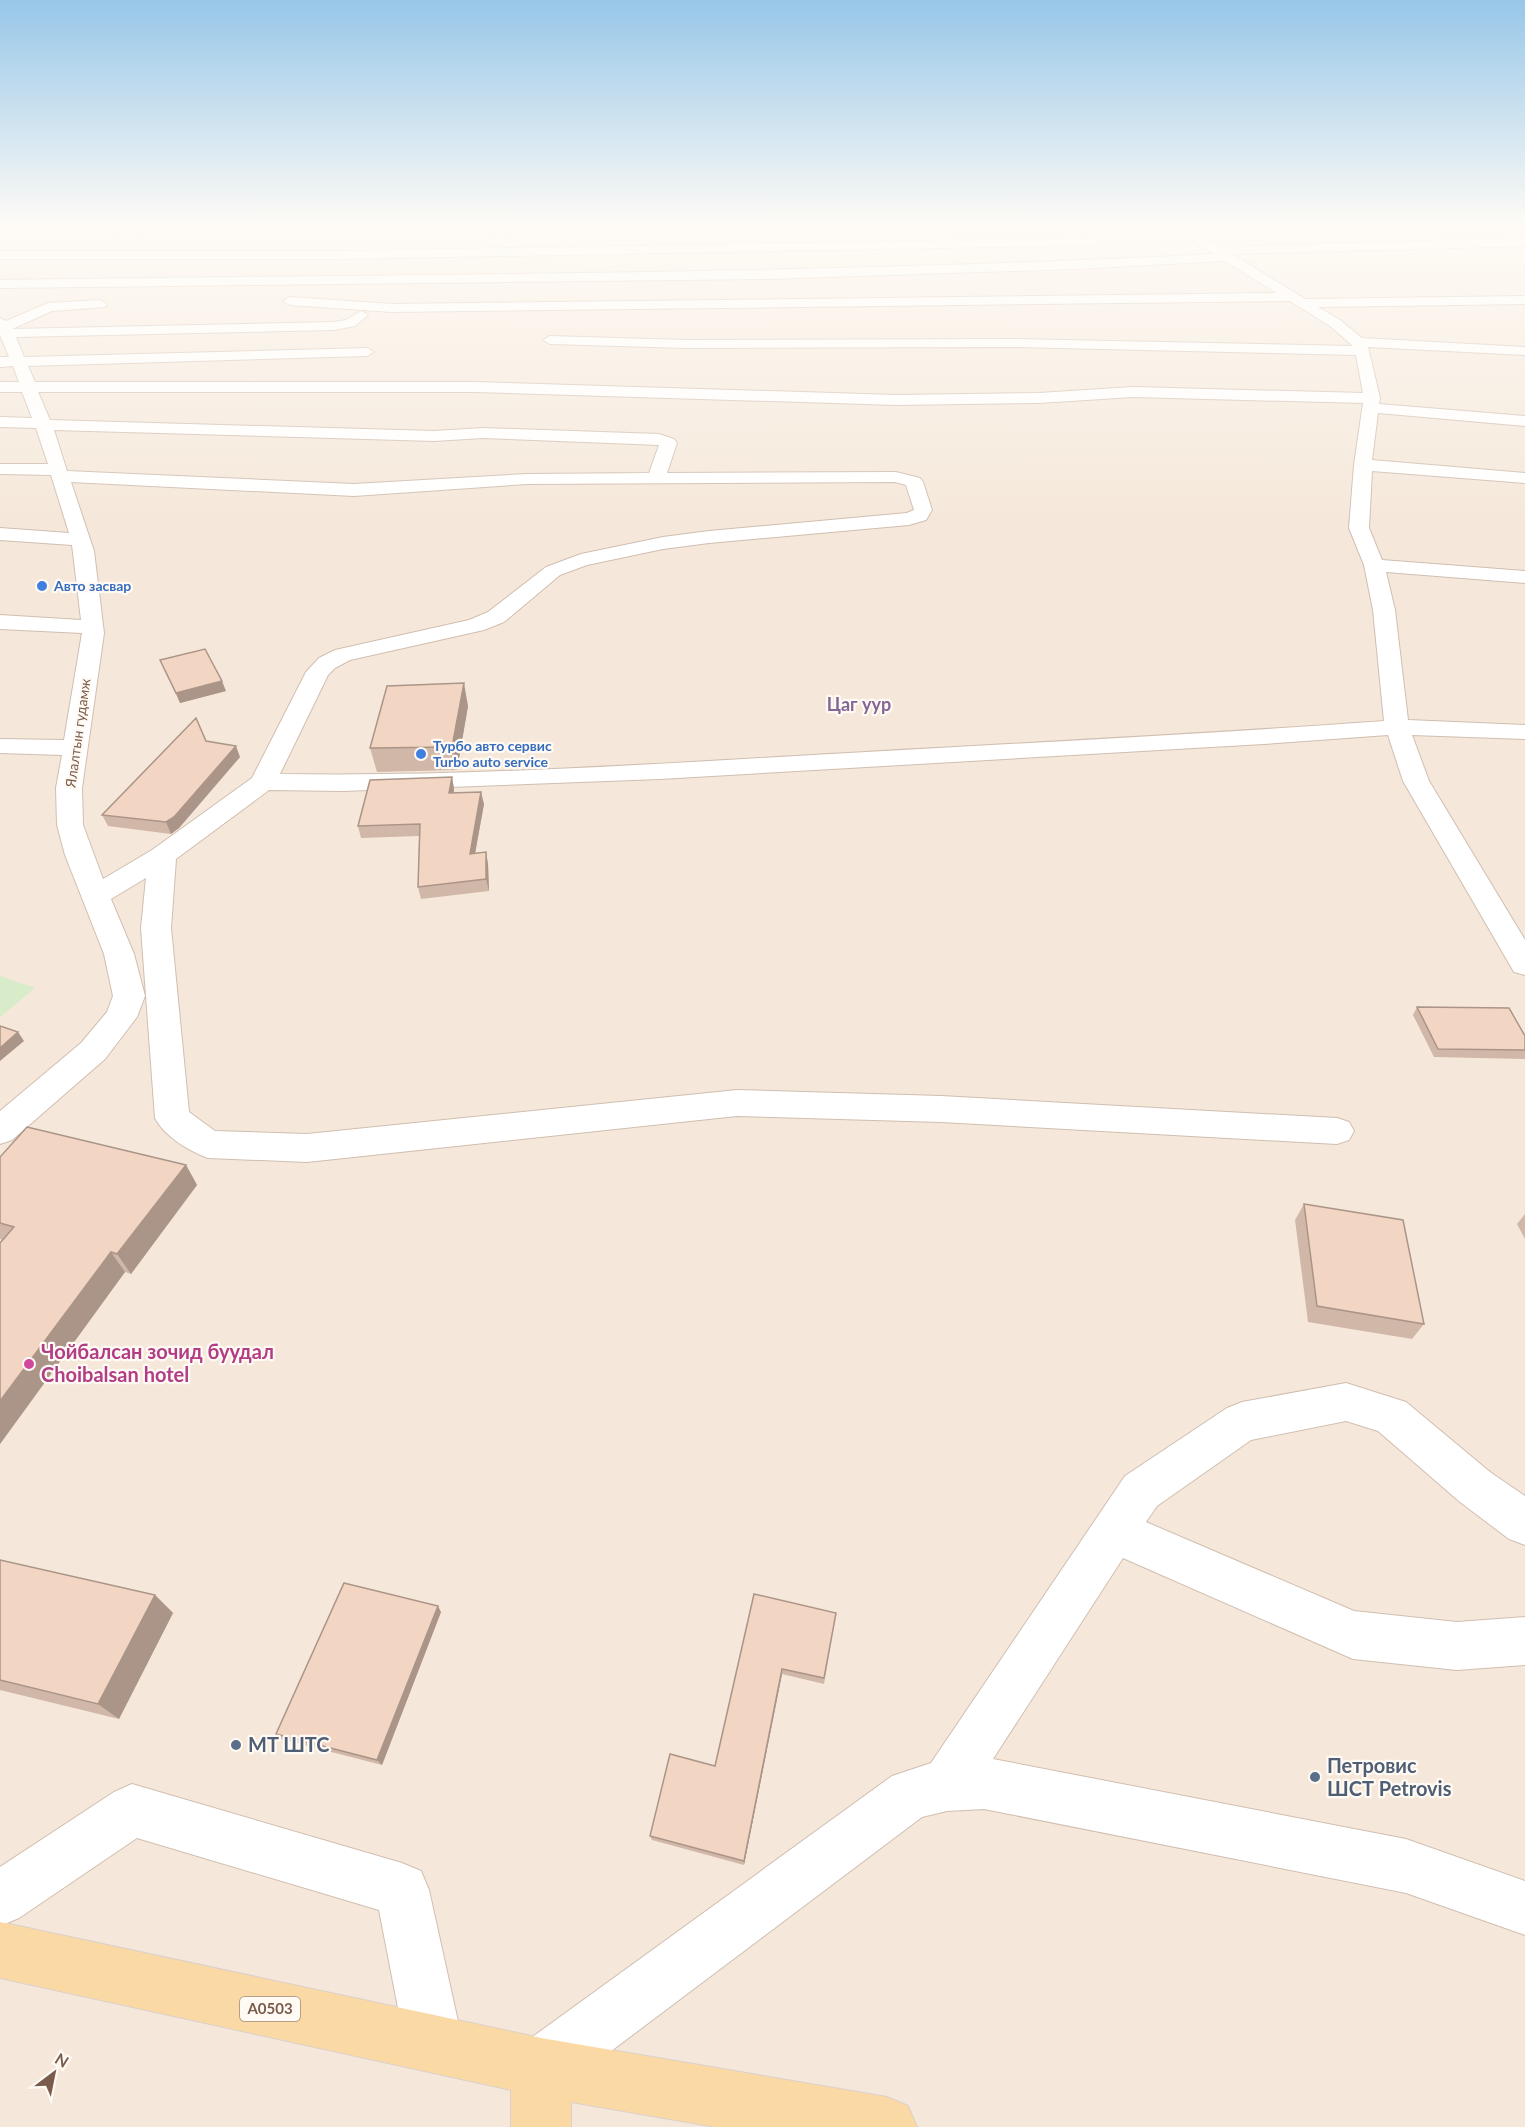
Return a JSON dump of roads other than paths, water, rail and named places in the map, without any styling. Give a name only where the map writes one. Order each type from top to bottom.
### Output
[{"type":"main road","name":"A0503","points":[[0,1950],[541,2067],[887,2127]]},
{"type":"main road","points":[[541,2067],[541,2127]]},
{"type":"street","points":[[3,331],[19,322]]},
{"type":"street","points":[[3,331],[334,326],[351,322]]},
{"type":"street","points":[[1334,322],[1360,347],[1372,403],[1363,465],[1359,528],[1374,565],[1384,610],[1397,727],[1416,781],[1525,965]]},
{"type":"street","name":"Ялалтын гудамж","points":[[0,1131],[93,1051],[121,1017],[129,996],[126,976],[79,855],[70,825],[69,788],[92,627],[84,551],[60,473],[28,387],[9,362],[3,331]]},
{"type":"street","points":[[550,340],[686,344],[1023,343],[1525,351]]},
{"type":"street","points":[[9,362],[367,352]]},
{"type":"street","points":[[0,387],[474,387],[896,400],[1039,398],[1133,392],[1372,403],[1525,421]]},
{"type":"street","points":[[0,422],[434,436],[483,433],[659,439],[668,443],[657,477]]},
{"type":"street","points":[[1363,465],[1525,478]]},
{"type":"street","points":[[0,469],[354,490],[527,478],[896,477],[914,482],[923,510],[919,516],[909,519],[709,537],[663,543],[580,560],[553,571],[496,617],[476,625],[344,655],[327,663],[318,672],[263,782],[162,856],[96,896]]},
{"type":"street","points":[[0,534],[80,540]]},
{"type":"street","points":[[1374,565],[1525,577]]},
{"type":"street","points":[[0,622],[92,627]]},
{"type":"street","points":[[263,782],[343,783],[660,771],[1264,737],[1397,727],[1525,732]]},
{"type":"street","points":[[0,746],[76,748]]},
{"type":"street","points":[[162,856],[156,928],[160,1007],[172,1118],[208,1144],[307,1148],[737,1103],[941,1109],[1337,1131]]},
{"type":"street","points":[[947,1785],[1141,1491],[1242,1422],[1346,1402],[1391,1416],[1475,1486],[1525,1523]]},
{"type":"street","points":[[1114,1531],[1353,1635],[1457,1646],[1525,1641]]},
{"type":"street","points":[[541,2067],[910,1794],[947,1785],[984,1783],[1406,1866],[1525,1908]]},
{"type":"street","points":[[0,1899],[132,1810],[402,1890],[434,2044]]},
{"type":"place","name":"Авто засвар","points":[[42,586]]},
{"type":"place","name":"Турбо авто сервис Turbo auto service","points":[[421,754]]},
{"type":"place","name":"Чойбалсан зочид буудал Choibalsan hotel","points":[[29,1364]]},
{"type":"place","name":"MT ШТС","points":[[236,1745]]},
{"type":"place","name":"Петровис ШСТ Petrovis","points":[[1315,1777]]},
{"type":"district","name":"Цаг уур","points":[[859,705]]}]
